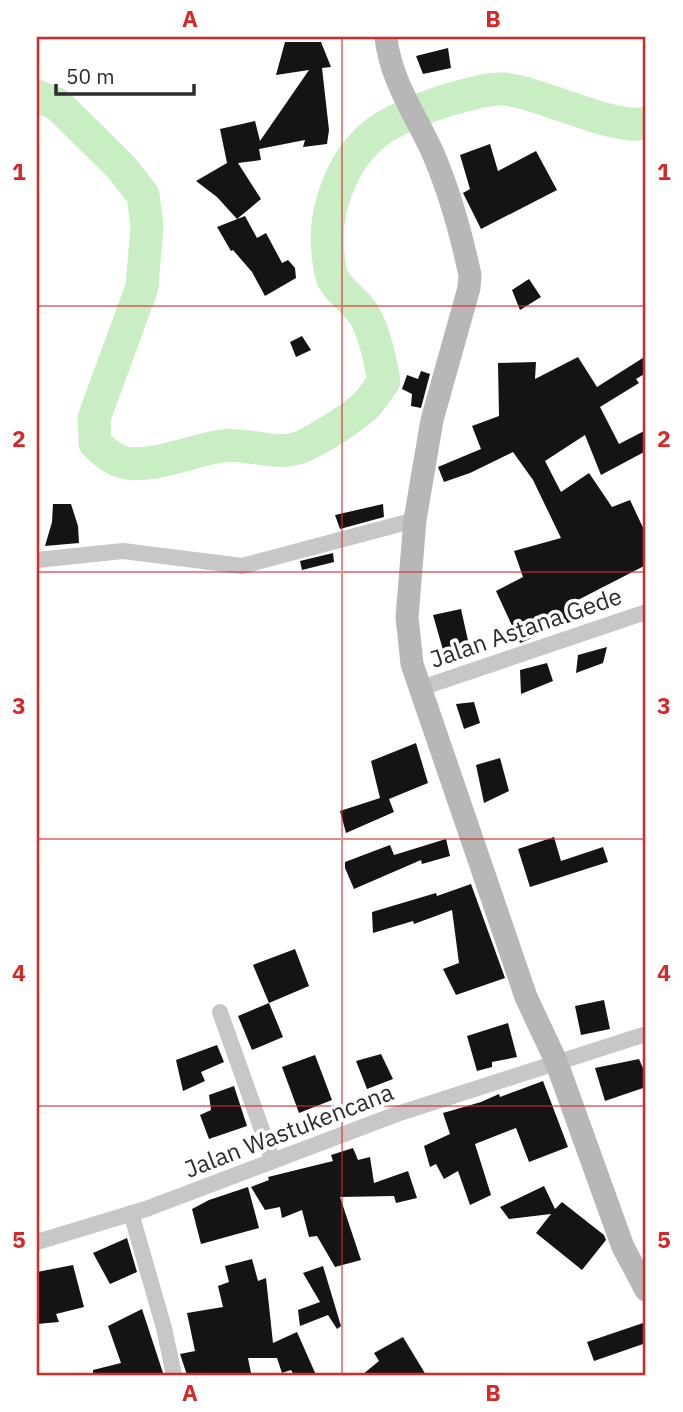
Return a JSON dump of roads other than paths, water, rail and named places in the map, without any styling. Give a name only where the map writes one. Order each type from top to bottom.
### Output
[{"type":"street","points":[[386,37],[394,75],[432,151],[448,193],[470,275],[469,288],[430,429],[415,520],[407,617],[410,654],[526,997],[556,1061],[623,1247],[646,1290]]},
{"type":"street","points":[[37,560],[124,551],[242,566],[415,520]]},
{"type":"street","name":"Jalan Astana Gede","points":[[421,688],[646,612]]},
{"type":"street","points":[[220,1012],[273,1161]]},
{"type":"street","name":"Jalan Wastukencana","points":[[37,1242],[131,1213],[397,1114],[646,1034]]},
{"type":"street","points":[[131,1213],[162,1320],[174,1375]]},
{"type":"waterway","points":[[37,96],[57,104],[121,167],[143,195],[147,226],[142,287],[94,418],[95,443],[117,460],[137,464],[231,445],[291,450],[346,421],[374,395],[384,381],[375,342],[364,314],[333,279],[327,236],[333,200],[347,167],[357,152],[383,128],[408,115],[451,99],[497,89],[519,92],[616,122],[646,123]]}]
